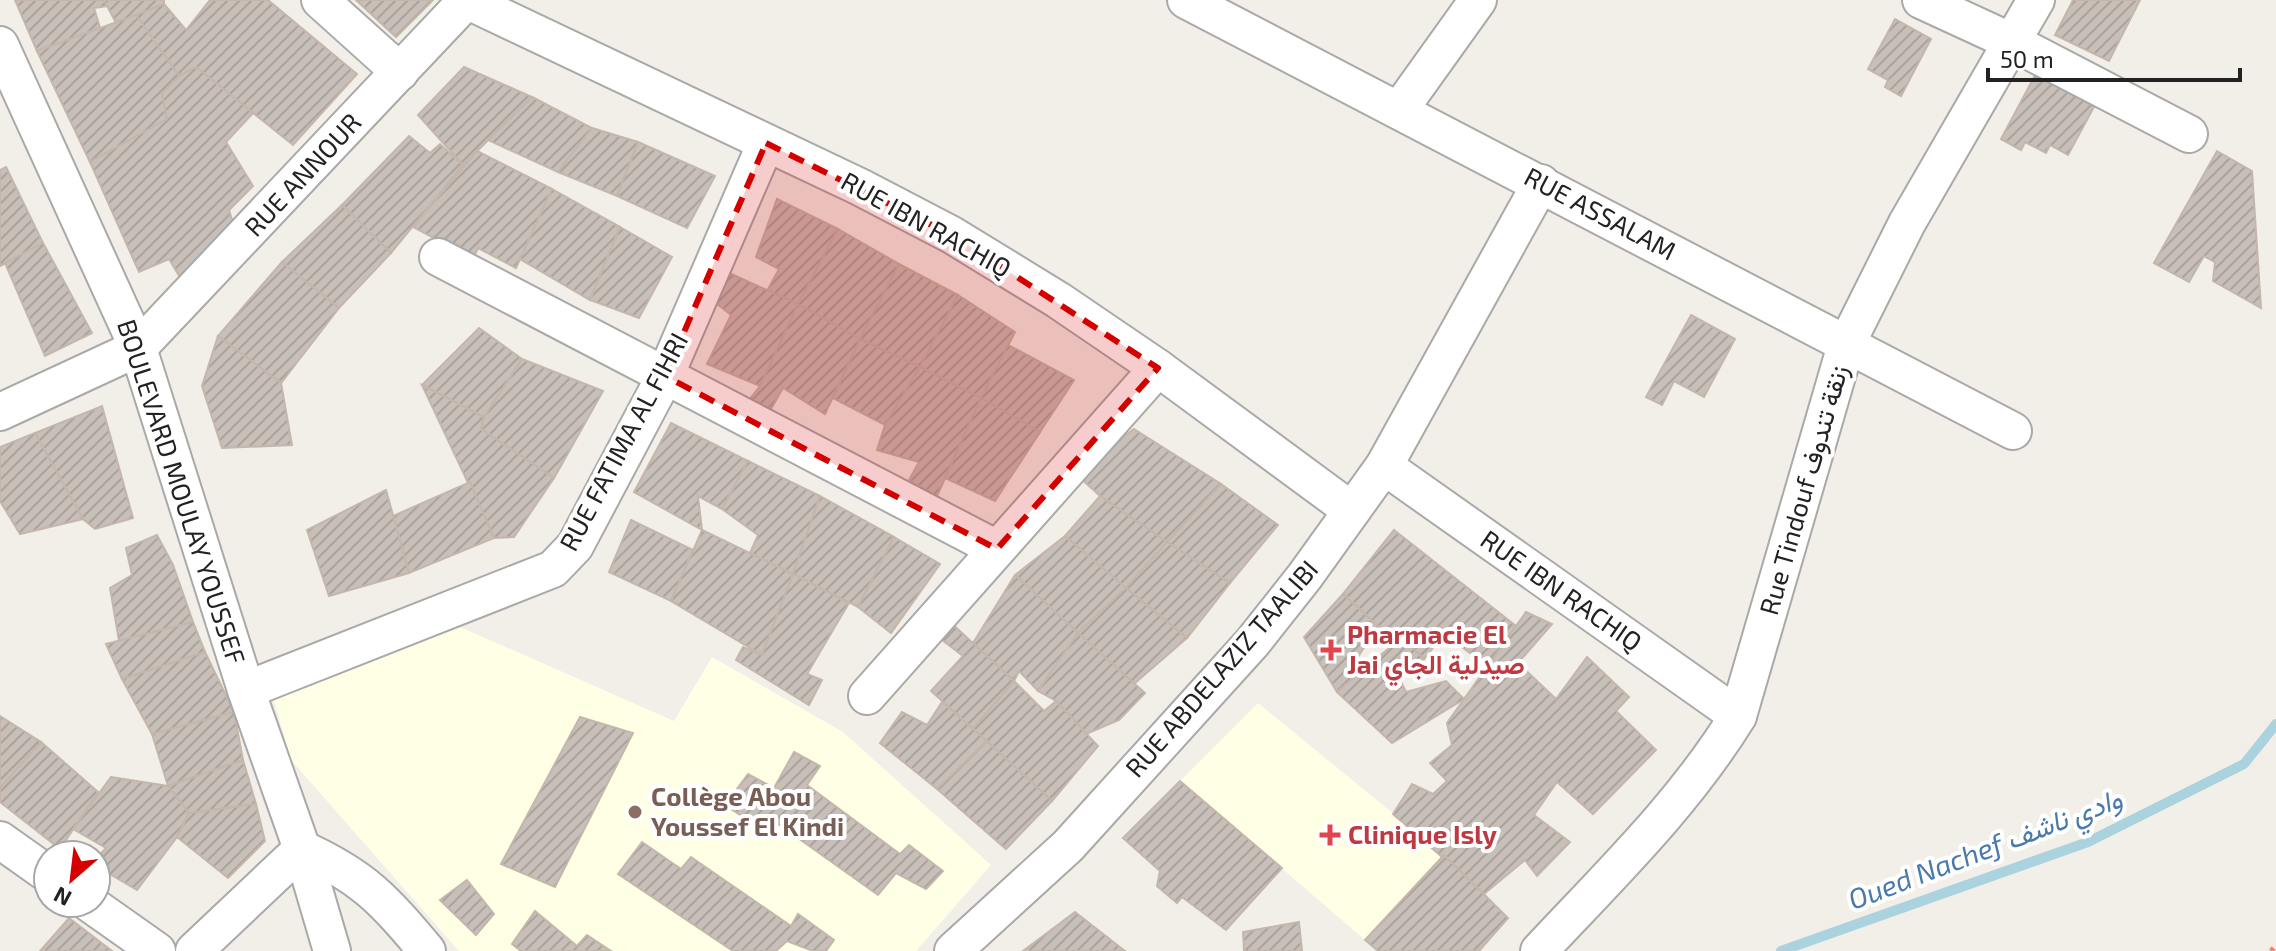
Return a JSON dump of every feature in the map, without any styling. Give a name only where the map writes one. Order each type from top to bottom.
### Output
[{"type":"street","points":[[320,0],[400,72]]},
{"type":"street","name":"RUE ANNOUR","points":[[138,348],[466,0]]},
{"type":"street","name":"RUE IBN RACHIQ","points":[[466,0],[952,235],[1058,300],[1158,368],[1351,510]]},
{"type":"street","name":"RUE ASSALAM","points":[[1186,0],[2013,431]]},
{"type":"street","points":[[1400,109],[1478,0]]},
{"type":"street","points":[[1921,0],[2012,42],[2189,134]]},
{"type":"street","name":"Rue Tindouf زنقة تندوف","points":[[1539,951],[1712,759],[1738,716],[1846,345],[1907,223],[2036,0]]},
{"type":"street","name":"BOULEVARD MOULAY YOUSSEF","points":[[0,45],[138,348],[246,690],[302,849],[332,951]]},
{"type":"street","name":"RUE FATIMA AL FIHRI","points":[[246,690],[553,569],[575,546],[665,376],[766,143]]},
{"type":"street","name":"RUE ABDELAZIZ TAALIBI","points":[[953,951],[1068,846],[1241,654],[1305,576],[1384,466],[1541,183]]},
{"type":"street","points":[[438,257],[997,549]]},
{"type":"street","points":[[0,412],[138,348]]},
{"type":"street","points":[[867,696],[1158,368]]},
{"type":"street","name":"RUE IBN RACHIQ","points":[[1384,466],[1738,716]]},
{"type":"street","points":[[0,840],[32,863]]},
{"type":"street","points":[[194,951],[302,849],[356,878],[382,897],[427,951]]},
{"type":"street","points":[[112,919],[157,951]]},
{"type":"path","points":[[2271,951],[2276,945]]},
{"type":"highlighted area","points":[[766,143],[952,235],[1158,368],[997,549],[665,376]]},
{"type":"shaded area","name":"Collège Abou Youssef El Kindi","points":[[444,620],[674,721],[712,657],[843,732],[991,865],[916,951],[459,951],[291,760],[273,697]]},
{"type":"shaded area","name":"Clinique Isly","points":[[1258,703],[1444,855],[1365,940],[1180,781]]},
{"type":"building","points":[[15,0],[104,0],[108,6],[94,8],[100,28],[37,51]]},
{"type":"building","points":[[104,0],[164,0],[164,4],[116,23]]},
{"type":"building","points":[[210,0],[268,0],[357,74],[293,145],[196,67],[179,76],[136,15],[164,4],[186,30]]},
{"type":"building","points":[[356,0],[433,0],[396,37]]},
{"type":"building","points":[[2073,0],[2140,0],[2109,61],[2055,35]]},
{"type":"building","points":[[136,15],[179,76],[162,93],[167,119],[90,162],[37,51]]},
{"type":"building","points":[[1895,19],[1931,39],[1901,96],[1885,87],[1888,80],[1868,69]]},
{"type":"building","points":[[2042,62],[2101,94],[2068,155],[2050,145],[2046,153],[2025,142],[2021,150],[2001,139]]},
{"type":"building","points":[[196,67],[253,113],[226,142],[253,186],[229,210],[234,226],[181,279],[169,259],[139,272],[90,162],[167,119],[162,93],[179,76]]},
{"type":"building","points":[[464,67],[532,97],[463,165],[418,115]]},
{"type":"building","points":[[532,97],[592,128],[558,172],[488,140]]},
{"type":"building","points":[[592,128],[638,142],[617,196],[558,172]]},
{"type":"building","points":[[409,136],[430,153],[440,144],[463,165],[391,253],[342,205]]},
{"type":"building","points":[[638,142],[715,176],[687,228],[617,196]]},
{"type":"building","points":[[477,151],[552,189],[516,268],[478,248],[473,259],[413,227]]},
{"type":"building","points":[[2217,151],[2252,171],[2261,308],[2213,281],[2215,262],[2204,256],[2189,282],[2154,263]]},
{"type":"building","points":[[6,167],[43,243],[0,266],[0,170]]},
{"type":"building","points":[[552,189],[620,227],[590,300],[520,259]]},
{"type":"building","points":[[777,199],[838,229],[798,304],[767,291],[779,269],[756,257]]},
{"type":"building","points":[[342,205],[391,253],[339,308],[282,262]]},
{"type":"building","points":[[620,227],[672,257],[639,318],[590,300]]},
{"type":"building","points":[[838,229],[899,264],[860,339],[798,304]]},
{"type":"building","points":[[43,243],[92,333],[45,356],[5,263]]},
{"type":"building","points":[[282,262],[339,308],[281,383],[218,336]]},
{"type":"building","points":[[899,264],[958,295],[920,367],[860,339]]},
{"type":"building","points":[[729,273],[798,304],[760,386],[707,364],[731,315],[717,304]]},
{"type":"building","points":[[958,295],[1015,332],[981,398],[920,367]]},
{"type":"building","points":[[798,304],[860,339],[825,414],[783,388],[771,409],[749,400],[760,386]]},
{"type":"building","points":[[1691,315],[1735,339],[1704,397],[1674,381],[1662,405],[1646,397]]},
{"type":"building","points":[[479,328],[522,359],[484,417],[422,385]]},
{"type":"building","points":[[218,336],[281,383],[292,445],[222,448],[202,386]]},
{"type":"building","points":[[860,339],[920,367],[885,425],[833,398]]},
{"type":"building","points":[[1008,345],[1074,380],[1040,432],[981,398]]},
{"type":"building","points":[[522,359],[603,391],[554,478],[481,429],[484,417]]},
{"type":"building","points":[[920,367],[981,398],[937,496],[909,480],[919,462],[877,450],[885,425]]},
{"type":"building","points":[[422,385],[484,417],[481,429],[554,478],[514,537],[494,538]]},
{"type":"building","points":[[981,398],[1040,432],[995,501],[945,478]]},
{"type":"building","points":[[102,406],[133,518],[95,529],[83,519],[35,433]]},
{"type":"building","points":[[671,423],[748,461],[722,509],[698,496],[702,530],[634,492]]},
{"type":"building","points":[[1134,429],[1221,484],[1167,542],[1100,496],[1075,473]]},
{"type":"building","points":[[35,433],[83,519],[20,534],[0,501],[0,447]]},
{"type":"building","points":[[748,461],[820,496],[793,574],[750,553],[758,535],[722,509]]},
{"type":"building","points":[[470,482],[494,538],[409,573],[393,516]]},
{"type":"building","points":[[1221,484],[1278,525],[1230,583],[1167,542]]},
{"type":"building","points":[[386,490],[409,573],[329,596],[307,530]]},
{"type":"building","points":[[820,496],[894,537],[858,607],[793,574]]},
{"type":"building","points":[[1100,496],[1167,542],[1126,588],[1065,536]]},
{"type":"building","points":[[631,520],[693,550],[671,601],[609,572]]},
{"type":"building","points":[[702,530],[793,574],[762,655],[671,601]]},
{"type":"building","points":[[1394,530],[1516,626],[1488,666],[1444,634],[1424,659],[1402,637],[1378,626],[1343,594]]},
{"type":"building","points":[[157,535],[173,565],[193,622],[119,641],[110,588],[132,575],[126,548]]},
{"type":"building","points":[[1065,536],[1126,588],[1078,633],[1015,575]]},
{"type":"building","points":[[894,537],[940,564],[891,633],[858,607]]},
{"type":"building","points":[[1167,542],[1230,583],[1187,638],[1126,588]]},
{"type":"building","points":[[793,574],[849,603],[807,674],[822,680],[809,705],[736,660],[743,647],[762,655]]},
{"type":"building","points":[[1015,575],[1078,633],[1038,691],[1019,671],[1014,681],[973,643]]},
{"type":"building","points":[[1126,588],[1187,638],[1134,684],[1078,633]]},
{"type":"building","points":[[1343,594],[1378,626],[1356,660],[1365,668],[1337,692],[1304,637]]},
{"type":"building","points":[[1526,612],[1552,624],[1518,663],[1556,699],[1587,657],[1629,697],[1616,711],[1656,750],[1593,814],[1557,782],[1534,815],[1570,842],[1537,876],[1525,860],[1484,894],[1393,814],[1412,784],[1433,794],[1447,781],[1430,763],[1452,745],[1447,723]]},
{"type":"building","points":[[949,621],[1014,681],[973,729],[931,691],[963,656],[942,640]]},
{"type":"building","points":[[193,622],[205,652],[122,679],[106,644]]},
{"type":"building","points":[[1078,633],[1145,693],[1119,720],[1086,734],[1056,701],[1038,691]]},
{"type":"building","points":[[1402,637],[1424,659],[1400,680],[1406,692],[1446,681],[1464,699],[1392,743],[1337,692]]},
{"type":"building","points":[[205,652],[234,712],[152,734],[122,679]]},
{"type":"building","points":[[1014,681],[1044,711],[1056,701],[1098,746],[1052,801],[973,729]]},
{"type":"building","points":[[942,702],[987,741],[937,789],[880,743],[902,712],[927,725]]},
{"type":"building","points":[[234,712],[243,760],[168,786],[152,734]]},
{"type":"building","points":[[0,716],[41,742],[0,788]]},
{"type":"building","points":[[580,717],[633,733],[555,887],[501,864]]},
{"type":"building","points":[[987,741],[1052,801],[1006,849],[937,789]]},
{"type":"building","points":[[41,742],[98,792],[67,839],[47,839],[0,802],[0,788]]},
{"type":"building","points":[[794,752],[820,766],[807,785],[900,854],[909,845],[943,871],[926,889],[896,873],[878,895],[774,821],[766,832],[725,805],[748,774],[774,788]]},
{"type":"building","points":[[243,760],[256,804],[189,813],[168,786]]},
{"type":"building","points":[[111,777],[168,786],[189,813],[177,837],[137,890],[112,875],[112,839],[90,839],[73,829]]},
{"type":"building","points":[[1180,781],[1282,868],[1226,930],[1182,897],[1177,903],[1157,886],[1160,871],[1123,838]]},
{"type":"building","points":[[256,804],[265,841],[228,878],[177,837],[189,813]]},
{"type":"building","points":[[642,842],[681,869],[691,857],[791,926],[798,914],[834,940],[826,951],[813,951],[787,941],[776,951],[733,951],[618,874]]},
{"type":"building","points":[[1444,855],[1508,918],[1479,951],[1378,951],[1365,940]]},
{"type":"building","points":[[467,880],[494,914],[476,935],[440,900]]},
{"type":"building","points":[[535,911],[577,946],[587,935],[611,951],[521,951],[512,944]]},
{"type":"building","points":[[1075,912],[1125,951],[1023,951]]},
{"type":"building","points":[[70,919],[112,951],[40,951]]},
{"type":"building","points":[[1299,922],[1302,951],[1244,951],[1243,932]]},
{"type":"waterway","name":"Oued Nachef وادي ناشف","points":[[1781,951],[2088,842],[2244,764],[2276,724]]},
{"type":"place","name":"Pharmacie El Jai صيدلية الجاي","points":[[1331,650]]},
{"type":"place","name":"Collège Abou Youssef El Kindi","points":[[635,812]]},
{"type":"place","name":"Clinique Isly","points":[[1330,835]]}]
